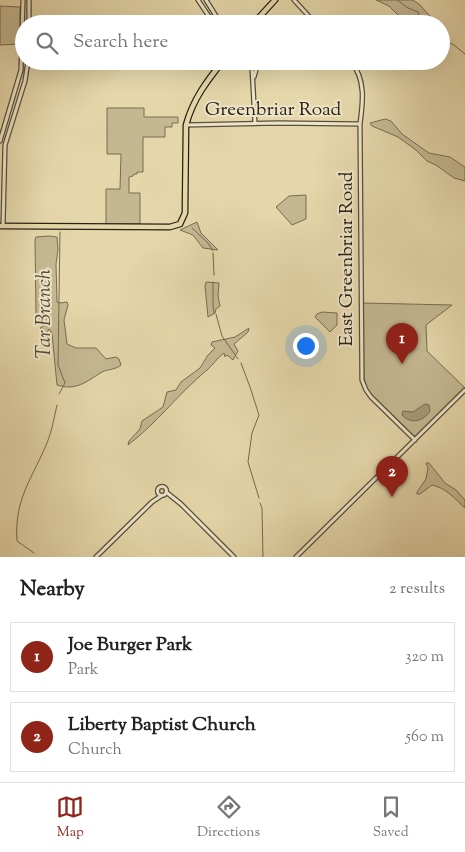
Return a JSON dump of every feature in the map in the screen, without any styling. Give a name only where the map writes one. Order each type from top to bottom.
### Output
[{"type":"main road","points":[[261,15],[275,0]]},
{"type":"main road","points":[[2,226],[176,226],[182,222],[185,214],[186,125],[198,93],[216,70]]},
{"type":"street","points":[[198,0],[208,15]]},
{"type":"street","points":[[206,0],[215,15]]},
{"type":"street","points":[[294,0],[308,15]]},
{"type":"street","points":[[23,15],[23,1],[29,1],[29,15]]},
{"type":"street","points":[[0,141],[21,70]]},
{"type":"street","points":[[2,226],[5,145],[26,81],[27,70]]},
{"type":"street","points":[[252,70],[255,123]]},
{"type":"street","points":[[252,83],[256,70]]},
{"type":"street","name":"East Greenbriar Road","points":[[357,70],[362,80],[360,124],[362,380],[371,397],[415,440]]},
{"type":"street","name":"Greenbriar Road","points":[[186,125],[255,123],[360,124]]},
{"type":"street","points":[[296,557],[465,390]]},
{"type":"street","points":[[96,557],[152,502],[164,494],[165,488],[163,486],[158,488],[152,502]]},
{"type":"street","points":[[157,492],[171,497],[181,504],[234,557]]},
{"type":"shaded area","points":[[376,0],[413,0],[429,15],[399,15],[389,6]]},
{"type":"shaded area","points":[[0,6],[20,7],[20,15],[15,15],[15,44],[0,45]]},
{"type":"shaded area","points":[[107,108],[144,108],[144,117],[178,117],[178,123],[172,123],[172,127],[165,127],[165,137],[143,137],[143,172],[137,172],[137,174],[129,177],[129,193],[140,193],[140,224],[106,224],[106,189],[120,189],[121,154],[107,154]]},
{"type":"shaded area","points":[[385,119],[391,121],[402,134],[429,153],[450,157],[465,167],[465,181],[454,178],[427,161],[398,137],[372,126],[370,123]]},
{"type":"shaded area","points":[[306,195],[306,219],[292,225],[276,207],[289,196]]},
{"type":"shaded area","points":[[197,222],[201,233],[218,250],[203,248],[193,235],[180,230]]},
{"type":"shaded area","points":[[36,237],[57,237],[57,302],[67,302],[68,305],[64,320],[67,344],[76,348],[96,348],[106,359],[116,357],[119,359],[121,365],[102,372],[86,382],[70,387],[57,385],[52,334],[49,329],[46,334],[40,328],[45,325],[36,313],[35,240]]},
{"type":"shaded area","points":[[206,282],[219,283],[218,296],[220,306],[216,309],[215,313],[208,317],[205,286]]},
{"type":"shaded area","points":[[363,303],[452,305],[426,325],[427,351],[465,388],[416,436],[413,436],[367,390],[364,377]]},
{"type":"shaded area","points":[[322,312],[337,313],[337,325],[330,332],[315,317]]},
{"type":"shaded area","points":[[249,328],[248,332],[234,344],[238,351],[233,360],[227,355],[225,357],[224,353],[149,427],[128,445],[129,441],[140,429],[142,421],[163,407],[167,392],[176,390],[181,382],[200,368],[215,348],[211,345],[212,342],[235,337]]},
{"type":"shaded area","points":[[425,404],[429,405],[430,411],[421,419],[413,421],[402,415],[403,411],[413,412]]},
{"type":"shaded area","points":[[426,463],[429,463],[445,483],[456,490],[465,500],[465,508],[450,494],[437,486],[432,485],[420,494],[417,494],[426,479],[428,468]]},
{"type":"waterway","points":[[397,0],[418,12],[419,15]]},
{"type":"waterway","points":[[450,43],[465,54]]},
{"type":"waterway","points":[[192,228],[208,243],[213,251]]},
{"type":"waterway","name":"Tar Branch","points":[[59,394],[65,383],[58,365],[60,232]]},
{"type":"waterway","points":[[213,253],[214,275]]},
{"type":"waterway","points":[[213,282],[214,313]]},
{"type":"waterway","points":[[216,314],[222,336],[238,359]]},
{"type":"waterway","points":[[241,363],[259,415],[252,433],[248,462],[259,498]]},
{"type":"waterway","name":"Tar Branch","points":[[34,553],[17,541],[18,513],[25,490],[49,438],[57,405]]},
{"type":"waterway","points":[[260,503],[262,508],[263,557]]},
{"type":"place","name":"Joe Burger Park","points":[[402,364]]},
{"type":"place","name":"Liberty Baptist Church","points":[[392,497]]}]
